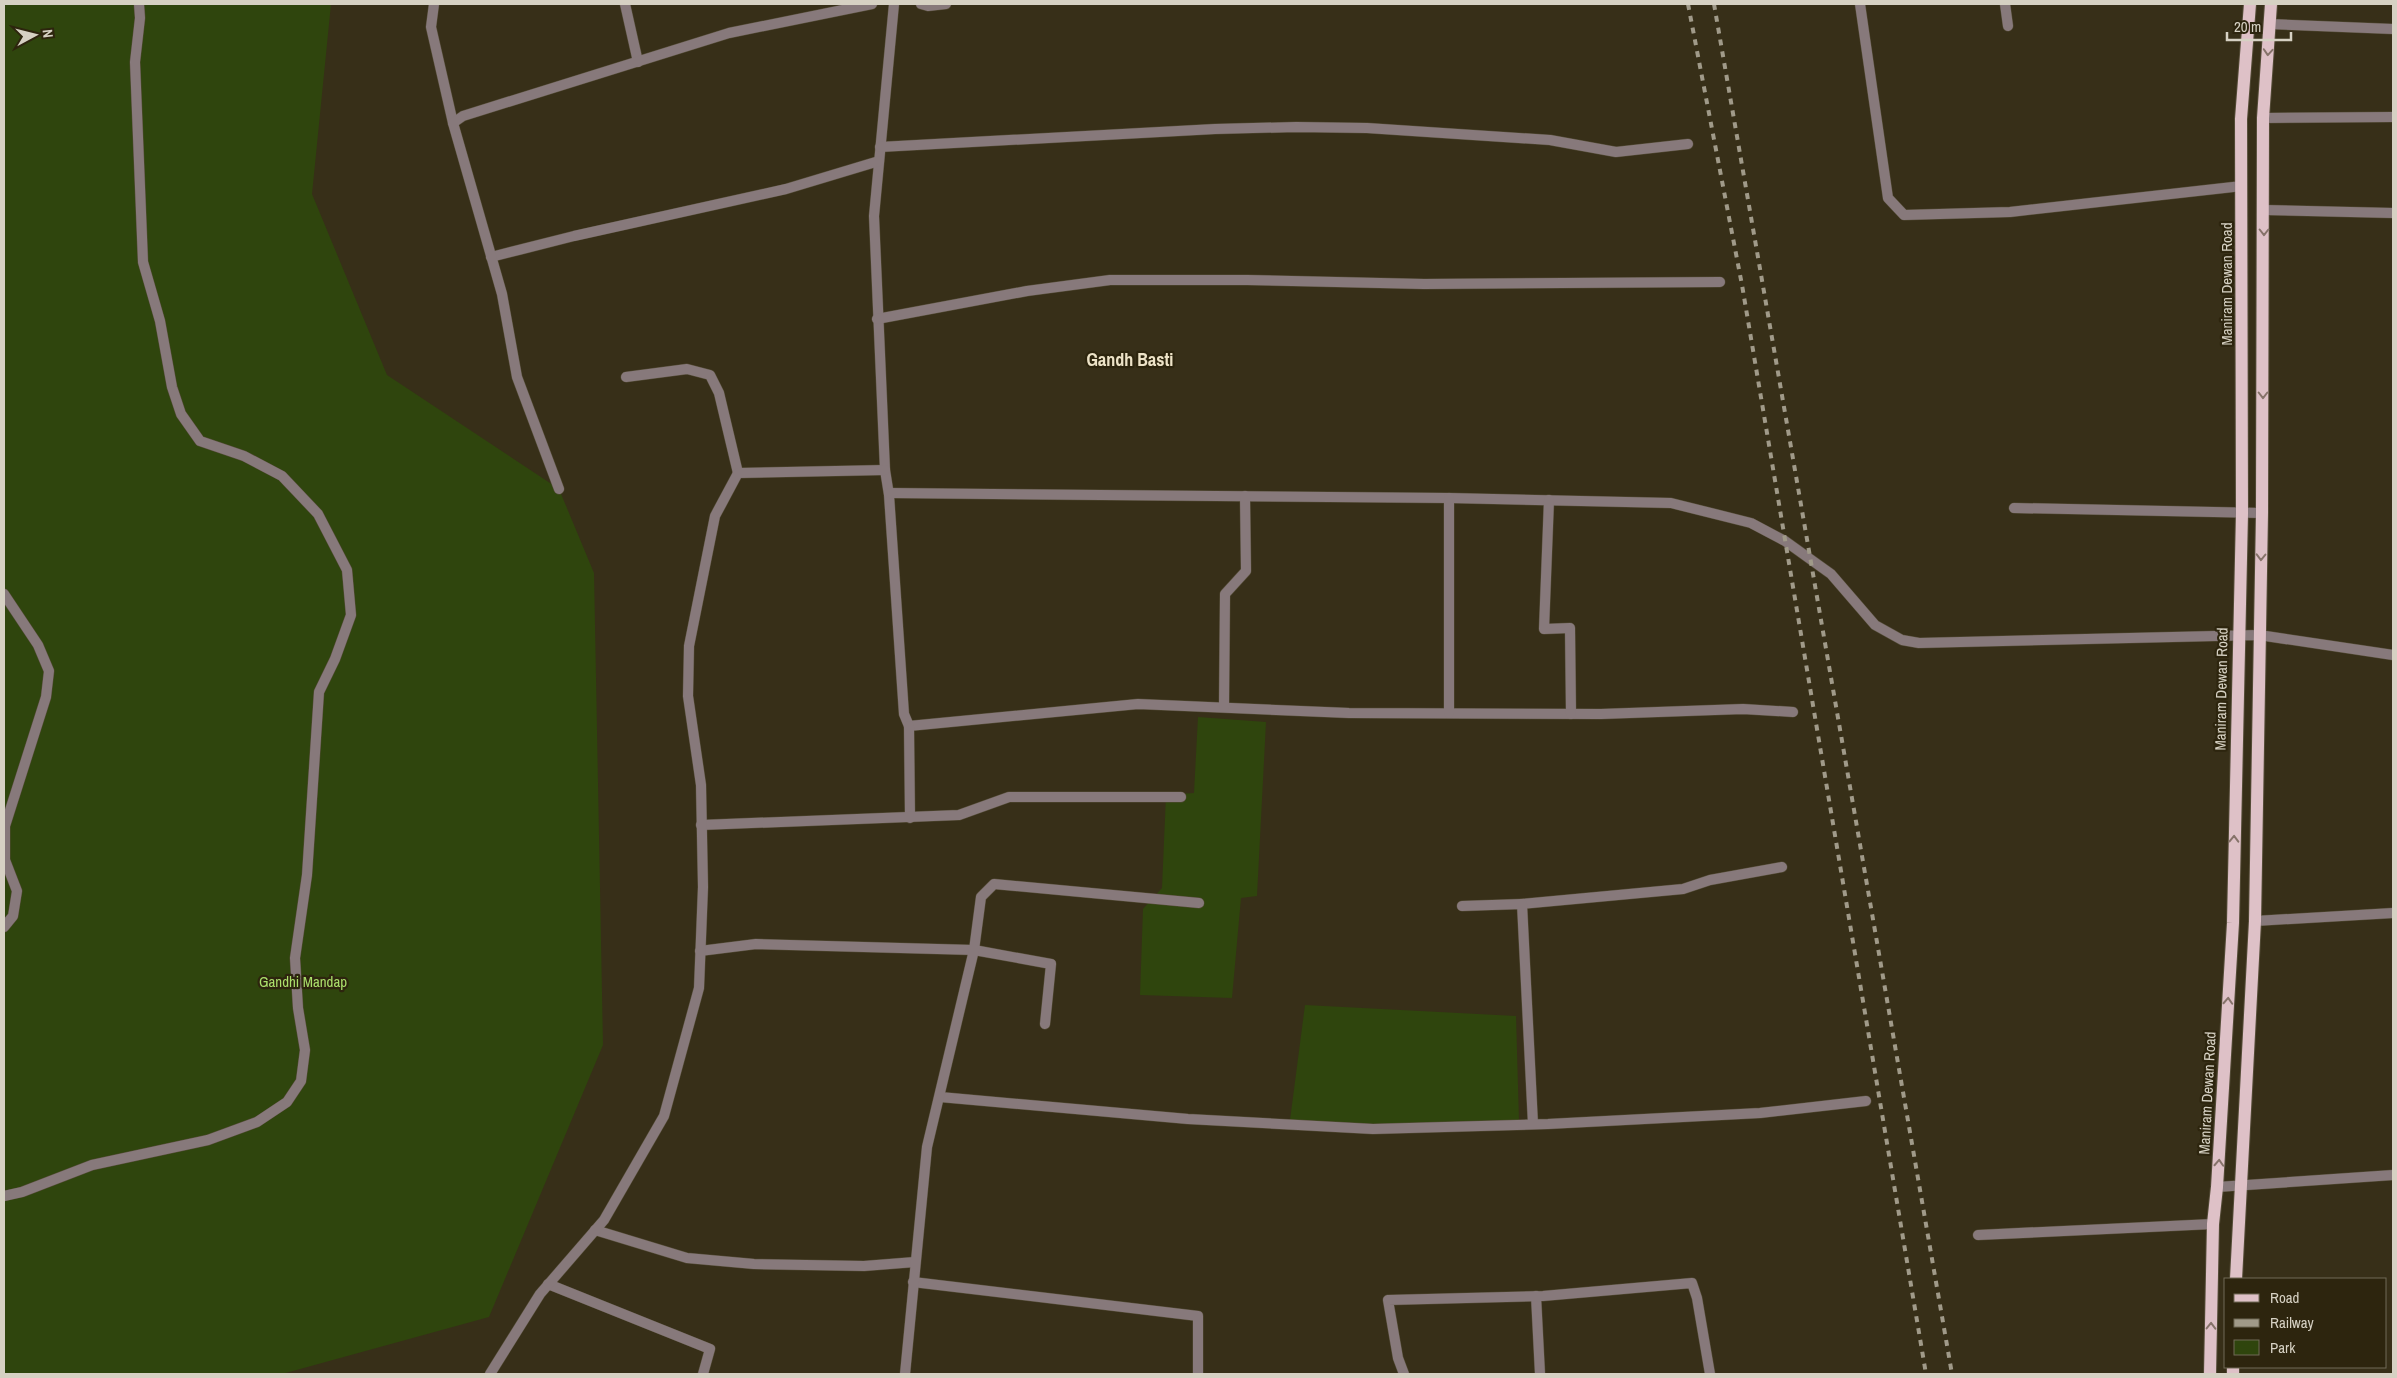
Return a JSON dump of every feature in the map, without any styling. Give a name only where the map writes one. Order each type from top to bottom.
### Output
[{"type":"main road","name":"Maniram Dewan Road","points":[[2210,1374],[2213,1224],[2218,1187],[2233,922],[2242,513],[2241,119],[2250,4]]},
{"type":"main road","points":[[2236,1278],[2239,1186],[2255,922],[2262,513],[2263,118],[2271,4]]},
{"type":"street","points":[[4,1196],[22,1192],[92,1165],[208,1140],[257,1122],[287,1102],[301,1081],[306,1050],[298,1008],[295,958],[306,875],[319,692],[335,659],[351,615],[348,570],[318,514],[282,476],[244,456],[200,440],[181,414],[172,387],[160,321],[143,262],[135,62],[140,18],[139,4]]},
{"type":"street","points":[[434,4],[431,28],[453,123],[502,294],[517,377],[559,489]]},
{"type":"street","points":[[625,4],[638,62]]},
{"type":"street","points":[[453,123],[463,116],[729,32],[872,4]]},
{"type":"street","points":[[894,4],[874,216],[885,470],[889,493],[904,714],[909,726],[910,818]]},
{"type":"street","points":[[922,4],[928,6],[946,4]]},
{"type":"street","points":[[1860,4],[1888,198],[1904,215],[2010,212],[2242,186]]},
{"type":"street","points":[[2005,4],[2008,26]]},
{"type":"street","points":[[2270,24],[2393,28]]},
{"type":"street","points":[[2263,118],[2393,117]]},
{"type":"street","points":[[880,148],[1214,129],[1296,127],[1367,128],[1550,140],[1616,152],[1688,144]]},
{"type":"street","points":[[491,257],[574,236],[786,189],[879,161]]},
{"type":"street","points":[[2264,210],[2393,213]]},
{"type":"street","points":[[877,319],[1027,291],[1110,280],[1247,280],[1424,284],[1720,282]]},
{"type":"street","points":[[490,1374],[540,1294],[604,1220],[664,1116],[699,988],[703,887],[701,785],[688,696],[689,646],[715,516],[738,473],[719,393],[710,375],[687,370],[626,377]]},
{"type":"street","points":[[738,473],[885,470]]},
{"type":"street","points":[[889,493],[1448,498],[1671,503],[1752,523],[1786,541],[1831,574],[1875,625],[1902,640],[1919,644],[2259,635],[2393,655]]},
{"type":"street","points":[[1224,708],[1225,594],[1246,571],[1245,496]]},
{"type":"street","points":[[1448,498],[1448,714]]},
{"type":"street","points":[[1549,500],[1544,629],[1570,628],[1570,714]]},
{"type":"street","points":[[2014,508],[2262,513]]},
{"type":"street","points":[[4,594],[38,645],[49,671],[46,697],[5,826],[5,860],[17,891],[13,916],[4,927]]},
{"type":"street","points":[[909,726],[1138,704],[1349,713],[1570,714],[1742,709],[1793,712]]},
{"type":"street","points":[[701,825],[959,815],[1009,797],[1181,797]]},
{"type":"street","points":[[1462,906],[1522,904],[1683,889],[1710,880],[1782,867]]},
{"type":"street","points":[[905,1374],[928,1147],[974,950],[981,897],[994,884],[1199,903]]},
{"type":"street","points":[[1522,904],[1533,1124]]},
{"type":"street","points":[[2255,922],[2393,913]]},
{"type":"street","points":[[700,951],[756,944],[974,950],[1051,964],[1045,1024]]},
{"type":"street","points":[[940,1097],[1188,1118],[1374,1129],[1533,1124],[1760,1113],[1866,1101]]},
{"type":"street","points":[[2218,1187],[2393,1175]]},
{"type":"street","points":[[1978,1235],[2213,1224]]},
{"type":"street","points":[[595,1230],[687,1258],[754,1264],[864,1266],[915,1262]]},
{"type":"street","points":[[913,1282],[1198,1316],[1198,1374]]},
{"type":"street","points":[[1404,1374],[1398,1358],[1388,1300],[1536,1296],[1692,1283],[1697,1298],[1710,1374]]},
{"type":"street","points":[[548,1284],[710,1348],[703,1374]]},
{"type":"street","points":[[1536,1296],[1540,1374]]},
{"type":"green space","name":"Gandhi Mandap","points":[[4,4],[331,4],[312,194],[387,375],[559,489],[594,573],[603,1045],[489,1317],[282,1374],[4,1374]]},
{"type":"green space","points":[[1198,717],[1266,722],[1257,896],[1241,898],[1232,998],[1140,995],[1143,909],[1162,888],[1166,795],[1194,793]]},
{"type":"green space","points":[[1305,1005],[1516,1016],[1519,1121],[1354,1125],[1290,1120]]},
{"type":"railway","points":[[1688,4],[1742,285],[1926,1374]]},
{"type":"railway","points":[[1714,4],[1952,1374]]},
{"type":"district","name":"Gandh Basti","points":[[1130,359]]}]
